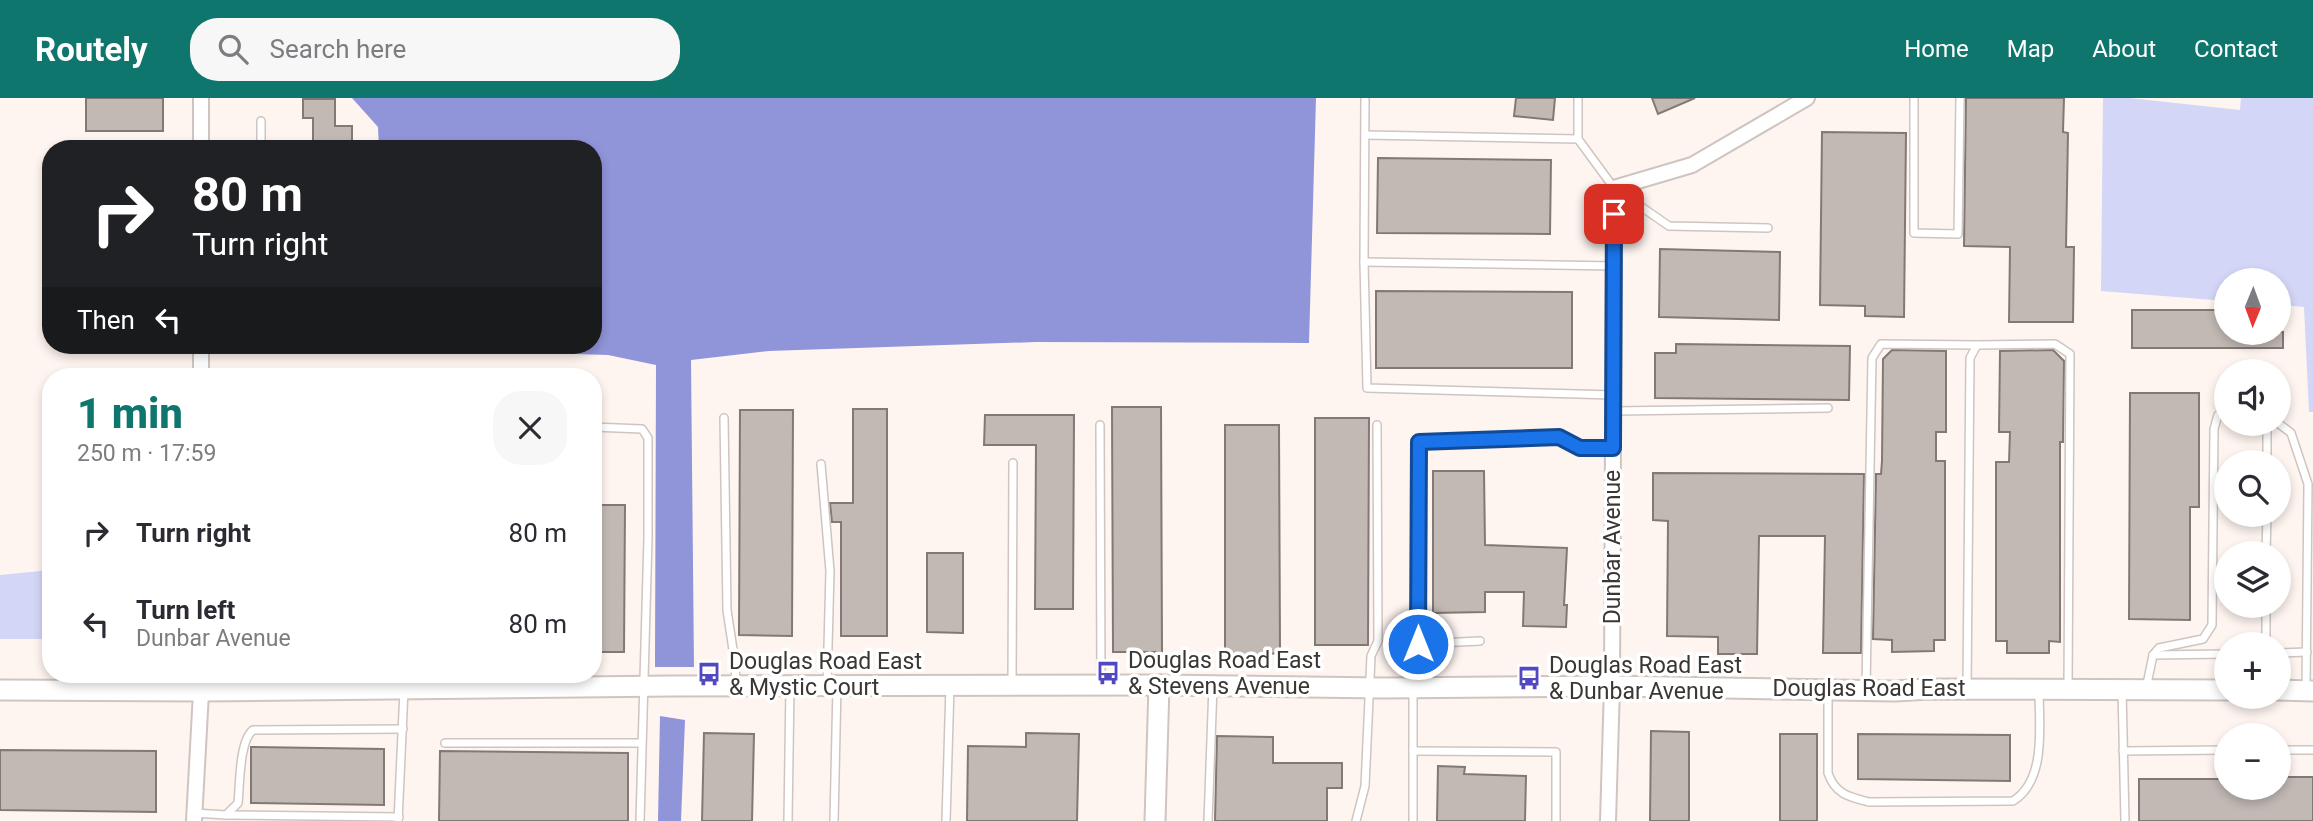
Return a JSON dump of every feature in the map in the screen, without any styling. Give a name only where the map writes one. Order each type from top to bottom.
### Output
[{"type":"street","points":[[201,98],[201,140]]},
{"type":"street","points":[[1614,188],[1692,165],[1807,98]]},
{"type":"street","name":"Dunbar Avenue","points":[[1608,821],[1612,686],[1614,188]]},
{"type":"street","points":[[194,817],[202,683]]},
{"type":"street","name":"Douglas Road East","points":[[0,690],[202,683]]},
{"type":"street","name":"Douglas Road East","points":[[374,683],[404,689],[505,683]]},
{"type":"street","name":"Douglas Road East","points":[[580,683],[642,686],[1612,686],[1895,691],[2214,690]]},
{"type":"street","points":[[1155,821],[1159,685]]},
{"type":"street","points":[[2291,690],[2310,691]]},
{"type":"lane","points":[[1365,98],[1364,262],[1367,388],[1613,395]]},
{"type":"lane","points":[[1578,98],[1578,139],[1614,188],[1669,226],[1768,228]]},
{"type":"lane","points":[[1914,98],[1914,233],[1958,234],[1960,98]]},
{"type":"lane","points":[[261,121],[261,140]]},
{"type":"lane","points":[[1365,135],[1578,139]]},
{"type":"lane","points":[[1364,262],[1614,267]]},
{"type":"lane","points":[[1866,689],[1872,358],[1881,344],[2055,344],[2070,354],[2068,689]]},
{"type":"lane","points":[[1967,689],[1970,359],[1977,345]]},
{"type":"lane","points":[[1613,411],[1828,408]]},
{"type":"lane","points":[[724,418],[727,610],[736,686]]},
{"type":"lane","points":[[1100,425],[1101,685]]},
{"type":"lane","points":[[1356,821],[1365,786],[1371,656],[1378,641],[1377,425]]},
{"type":"lane","points":[[602,427],[642,429],[648,438],[640,821]]},
{"type":"lane","points":[[2146,690],[2152,655],[2160,648],[2203,639],[2212,625],[2214,429]]},
{"type":"lane","points":[[2291,433],[2308,484],[2306,652],[2310,691]]},
{"type":"lane","points":[[1413,821],[1413,688],[1418,644],[1419,442],[1559,437],[1580,448],[1613,448]]},
{"type":"lane","points":[[1012,685],[1013,463]]},
{"type":"lane","points":[[821,464],[830,571],[834,821]]},
{"type":"lane","points":[[1418,644],[1480,641]]},
{"type":"lane","points":[[2291,653],[2306,652]]},
{"type":"lane","points":[[2152,655],[2214,654]]},
{"type":"lane","points":[[946,821],[950,685]]},
{"type":"lane","points":[[1208,821],[1213,685]]},
{"type":"lane","points":[[788,821],[790,686]]},
{"type":"lane","points":[[194,817],[226,815],[399,819],[404,689]]},
{"type":"lane","points":[[1828,689],[1828,773],[1832,786],[1848,797],[1869,802],[2013,801],[2023,795],[2033,774],[2039,749],[2039,689]]},
{"type":"lane","points":[[2122,690],[2124,821]]},
{"type":"lane","points":[[226,815],[238,803],[244,746],[248,734],[253,730],[402,729]]},
{"type":"lane","points":[[445,743],[641,743]]},
{"type":"lane","points":[[2123,751],[2214,750]]},
{"type":"lane","points":[[2291,750],[2313,750]]},
{"type":"lane","points":[[1413,751],[1556,752],[1556,821]]},
{"type":"shaded area","points":[[2103,98],[2129,98],[2240,110],[2241,98],[2313,98],[2313,412],[2309,412],[2304,307],[2291,306],[2291,268],[2214,268],[2214,300],[2101,291]]},
{"type":"shaded area","points":[[42,571],[42,639],[0,639],[0,575]]},
{"type":"water","points":[[352,98],[1316,98],[1309,343],[1036,342],[769,351],[691,360],[694,667],[655,667],[656,365],[608,355],[576,354],[602,354],[602,140],[379,140],[378,127]]},
{"type":"water","points":[[660,716],[685,720],[681,821],[658,821]]},
{"type":"building","points":[[86,98],[163,98],[163,131],[86,131]]},
{"type":"building","points":[[1516,98],[1555,98],[1553,120],[1514,116]]},
{"type":"building","points":[[1652,98],[1695,98],[1658,114]]},
{"type":"building","points":[[1966,98],[2064,98],[2063,132],[2068,133],[2066,247],[2074,247],[2073,322],[2009,322],[2010,247],[1964,246]]},
{"type":"building","points":[[303,99],[335,99],[335,126],[352,126],[352,140],[313,140],[313,118],[303,118]]},
{"type":"building","points":[[1822,132],[1906,133],[1904,317],[1865,316],[1865,306],[1820,305]]},
{"type":"building","points":[[1378,158],[1551,160],[1550,234],[1377,233]]},
{"type":"building","points":[[1660,249],[1780,252],[1779,320],[1659,317]]},
{"type":"building","points":[[1376,291],[1572,292],[1572,368],[1376,368]]},
{"type":"building","points":[[2132,310],[2214,310],[2214,345],[2283,345],[2283,348],[2132,348]]},
{"type":"building","points":[[1676,344],[1850,346],[1849,400],[1655,398],[1655,353],[1676,353]]},
{"type":"building","points":[[1892,350],[1946,351],[1946,432],[1936,432],[1936,461],[1945,461],[1945,640],[1934,640],[1934,651],[1892,652],[1892,640],[1873,639],[1876,474],[1881,474],[1882,461],[1883,359]]},
{"type":"building","points":[[2053,350],[2064,361],[2063,442],[2060,442],[2060,642],[2049,641],[2049,653],[2007,653],[2007,641],[1996,641],[1996,462],[2009,462],[2010,432],[1999,432],[2000,351]]},
{"type":"building","points":[[2130,393],[2199,393],[2199,507],[2190,507],[2190,620],[2129,619]]},
{"type":"building","points":[[1112,407],[1161,407],[1162,652],[1113,652]]},
{"type":"building","points":[[853,409],[887,409],[887,636],[841,636],[841,522],[832,522],[830,503],[853,503]]},
{"type":"building","points":[[740,410],[793,410],[792,636],[739,635]]},
{"type":"building","points":[[985,415],[1074,415],[1073,609],[1035,609],[1036,445],[984,445]]},
{"type":"building","points":[[1315,418],[1369,418],[1368,645],[1315,645]]},
{"type":"building","points":[[1225,425],[1279,425],[1280,653],[1240,656],[1240,653],[1225,653]]},
{"type":"building","points":[[1433,471],[1484,471],[1485,545],[1567,548],[1564,605],[1567,605],[1566,627],[1523,626],[1524,592],[1485,592],[1485,612],[1433,613]]},
{"type":"building","points":[[1653,473],[1864,474],[1861,653],[1823,653],[1825,536],[1759,536],[1757,654],[1718,654],[1718,637],[1667,636],[1668,521],[1653,520]]},
{"type":"building","points":[[602,505],[625,505],[624,652],[602,652]]},
{"type":"building","points":[[927,553],[963,553],[963,633],[927,632]]},
{"type":"building","points":[[1651,731],[1689,732],[1689,821],[1650,821]]},
{"type":"building","points":[[704,733],[754,734],[752,821],[702,821]]},
{"type":"building","points":[[1026,733],[1079,734],[1077,821],[967,821],[968,746],[1026,747]]},
{"type":"building","points":[[1780,734],[1817,734],[1817,821],[1780,821]]},
{"type":"building","points":[[1858,734],[2010,735],[2010,781],[1858,779]]},
{"type":"building","points":[[1217,736],[1273,737],[1273,763],[1342,763],[1342,788],[1327,788],[1327,821],[1215,821]]},
{"type":"building","points":[[251,747],[384,749],[384,805],[251,803]]},
{"type":"building","points":[[0,750],[156,751],[156,812],[0,810]]},
{"type":"building","points":[[440,751],[628,753],[628,821],[439,821]]},
{"type":"building","points":[[1438,766],[1465,767],[1464,774],[1526,776],[1525,821],[1437,821]]},
{"type":"building","points":[[2291,777],[2313,777],[2313,821],[2139,821],[2139,779],[2214,779],[2214,800],[2291,800]]},
{"type":"place","name":"Douglas Road East & Stevens Avenue","points":[[1108,673]]},
{"type":"place","name":"Douglas Road East & Mystic Court","points":[[709,674]]},
{"type":"place","name":"Douglas Road East & Dunbar Avenue","points":[[1529,678]]},
{"type":"route","points":[[1418,644],[1419,442],[1559,437],[1580,448],[1613,448],[1614,214]]}]
